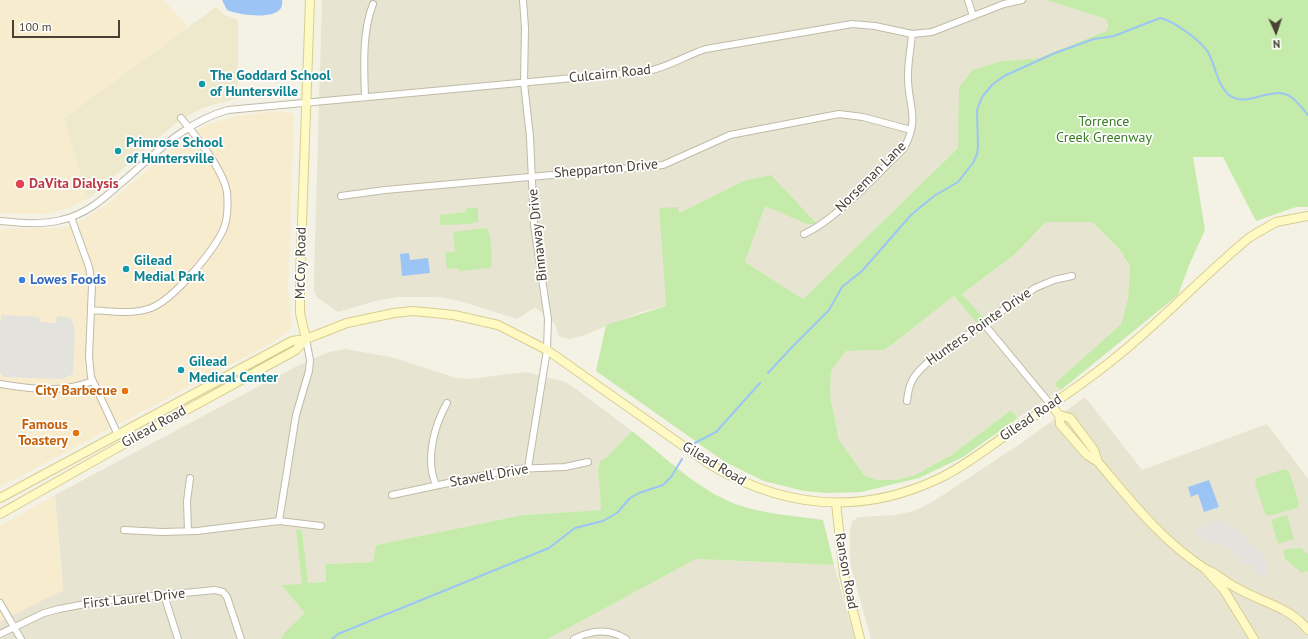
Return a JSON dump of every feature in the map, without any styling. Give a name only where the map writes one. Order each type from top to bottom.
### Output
[{"type":"main road","name":"McCoy Road","points":[[306,339],[300,313],[300,292],[305,103],[310,0]]},
{"type":"main road","name":"Gilead Road","points":[[0,498],[292,341],[306,339],[347,323],[368,317],[413,311],[454,315],[498,325],[547,350],[689,450],[726,474],[763,490],[781,496],[802,500],[836,503],[877,499],[899,494],[935,480],[959,467],[1051,405],[1119,355],[1250,237],[1276,222],[1308,216]]},
{"type":"main road","name":"Gilead Road","points":[[0,514],[114,449],[296,350],[306,339]]},
{"type":"main road","points":[[1051,405],[1059,414],[1060,424],[1087,455],[1098,462],[1161,534],[1205,569],[1224,590],[1254,639]]},
{"type":"main road","name":"Ranson Road","points":[[836,503],[844,575],[860,639]]},
{"type":"main road","points":[[1205,569],[1235,587],[1277,606],[1294,617],[1308,630]]},
{"type":"street","name":"Binnaway Drive","points":[[523,0],[525,28],[524,83],[532,176],[534,225],[548,319],[547,350],[528,468]]},
{"type":"street","points":[[968,0],[973,16]]},
{"type":"street","name":"Culcairn Road","points":[[0,221],[39,223],[61,220],[83,212],[103,199],[189,127],[215,114],[228,110],[653,70],[693,53],[835,26],[862,24],[912,34],[932,32],[1004,4],[1022,0]]},
{"type":"street","points":[[365,96],[366,43],[368,22],[373,4]]},
{"type":"street","name":"Norseman Lane","points":[[804,234],[815,229],[835,214],[904,148],[911,130],[913,117],[908,76],[912,34]]},
{"type":"street","name":"Shepparton Drive","points":[[340,196],[385,190],[663,165],[730,135],[839,114],[863,117],[911,130]]},
{"type":"street","points":[[91,310],[135,312],[160,304],[170,296],[202,261],[221,235],[227,210],[227,192],[223,180],[189,127],[181,118]]},
{"type":"street","points":[[71,217],[89,267],[92,291],[88,357],[93,381],[118,435]]},
{"type":"street","name":"Hunters Pointe Drive","points":[[907,401],[909,386],[912,379],[927,363],[1035,288],[1054,280],[1072,276]]},
{"type":"street","points":[[984,324],[1051,405]]},
{"type":"street","name":"McCoy Road","points":[[279,521],[296,414],[309,371],[310,360],[306,339]]},
{"type":"street","points":[[0,384],[45,390],[66,389],[93,381]]},
{"type":"street","points":[[436,486],[431,467],[433,447],[439,418],[447,403]]},
{"type":"street","name":"Stawell Drive","points":[[392,496],[514,469],[565,467],[588,462]]},
{"type":"street","points":[[188,531],[187,501],[190,478]]},
{"type":"street","points":[[124,530],[188,531],[279,521],[321,526]]},
{"type":"street","name":"First Laurel Drive","points":[[0,634],[44,613],[59,609],[101,601],[215,590],[224,592],[241,639]]},
{"type":"street","points":[[164,595],[178,639]]},
{"type":"street","points":[[0,603],[21,639]]},
{"type":"street","points":[[574,639],[585,633],[604,631],[617,634],[626,639]]},
{"type":"shaded area","points":[[0,0],[164,0],[188,27],[64,118],[88,199],[63,210],[47,214],[0,213]]},
{"type":"shaded area","points":[[322,0],[1046,0],[1106,19],[1108,27],[1106,31],[1039,58],[1002,61],[958,148],[803,299],[745,262],[765,205],[807,224],[743,181],[679,213],[659,208],[666,306],[641,312],[582,336],[570,339],[561,337],[558,334],[555,324],[535,307],[517,319],[460,301],[437,297],[397,297],[375,301],[338,312],[317,297],[314,291],[314,278]]},
{"type":"shaded area","points":[[216,7],[225,15],[238,20],[238,98],[202,108],[176,123],[88,199],[64,118]]},
{"type":"shaded area","points":[[275,111],[291,113],[294,117],[288,290],[292,326],[275,341],[0,487],[0,229],[66,227],[84,219],[105,206],[182,140],[206,125],[232,117]]},
{"type":"shaded area","points":[[1046,222],[1092,222],[1120,250],[1130,268],[1128,298],[1121,324],[1054,384],[1061,390],[1018,418],[1011,410],[951,455],[915,475],[896,480],[877,480],[864,475],[839,440],[830,395],[831,371],[846,351],[885,350],[954,296],[978,322],[984,318],[962,294],[1014,255]]},
{"type":"shaded area","points":[[2,315],[39,317],[40,322],[56,323],[57,316],[71,318],[75,331],[73,374],[63,379],[4,377],[0,373],[0,322]]},
{"type":"shaded area","points":[[345,349],[391,357],[456,378],[470,379],[526,372],[565,382],[632,431],[606,458],[600,461],[598,470],[601,510],[523,515],[376,545],[373,562],[325,564],[326,582],[307,583],[302,530],[302,584],[282,586],[305,613],[284,633],[281,639],[0,639],[0,621],[63,590],[55,495],[297,366],[329,352]]},
{"type":"shaded area","points":[[1085,397],[1142,470],[1267,424],[1308,479],[1308,639],[871,639],[850,563],[850,531],[852,522],[858,517],[896,515],[914,511],[934,501],[1026,440]]},
{"type":"shaded area","points":[[55,495],[63,590],[0,621],[0,526]]},
{"type":"shaded area","points":[[1219,521],[1233,526],[1265,558],[1268,569],[1267,577],[1254,573],[1251,563],[1247,566],[1224,544],[1220,542],[1209,544],[1207,541],[1204,542],[1194,531],[1211,522]]},
{"type":"shaded area","points":[[696,559],[834,565],[855,639],[548,639]]},
{"type":"green space","name":"Torrence Creek Greenway","points":[[1046,0],[1308,0],[1308,207],[1296,207],[1256,221],[1223,157],[1193,157],[1205,230],[1178,295],[1061,390],[1054,384],[1121,324],[1128,298],[1130,267],[1120,250],[1092,222],[1046,222],[1014,255],[962,294],[984,318],[977,323],[954,296],[885,350],[846,351],[831,371],[830,395],[839,440],[864,475],[877,480],[896,480],[915,475],[951,455],[1011,410],[1018,418],[963,457],[919,478],[861,492],[828,493],[804,491],[764,481],[725,462],[596,371],[606,325],[666,306],[659,208],[678,207],[679,213],[743,181],[771,175],[817,224],[807,224],[765,206],[745,262],[803,299],[958,148],[959,87],[973,70],[1002,61],[1039,58],[1106,31],[1108,27],[1106,19]]},
{"type":"green space","points":[[466,208],[478,208],[478,222],[472,224],[440,225],[440,215],[466,212]]},
{"type":"green space","points":[[487,228],[491,240],[492,266],[490,268],[460,271],[457,268],[447,269],[445,253],[455,251],[453,232]]},
{"type":"green space","points":[[632,431],[696,482],[724,499],[759,511],[823,520],[834,565],[696,559],[548,639],[281,639],[284,633],[305,613],[281,585],[302,584],[296,529],[302,530],[308,583],[326,582],[325,564],[373,562],[376,545],[523,515],[601,510],[598,470],[600,461],[606,458]]},
{"type":"green space","points":[[1285,469],[1289,471],[1299,503],[1297,508],[1269,516],[1265,514],[1255,482],[1257,478]]},
{"type":"green space","points":[[1287,515],[1294,539],[1278,544],[1271,520]]},
{"type":"green space","points":[[1301,548],[1308,554],[1308,571],[1302,573],[1285,559],[1283,551],[1287,549]]},
{"type":"water","points":[[222,0],[282,0],[281,7],[277,12],[270,15],[260,16],[241,14],[227,10]]},
{"type":"water","points":[[409,253],[410,260],[428,258],[430,273],[402,276],[400,254]]},
{"type":"water","points":[[1209,480],[1219,507],[1204,512],[1198,494],[1191,497],[1188,487]]},
{"type":"waterway","points":[[768,373],[829,310],[842,287],[862,271],[911,215],[934,196],[958,182],[973,163],[977,154],[977,110],[982,97],[992,85],[1004,76],[1055,53],[1094,39],[1114,36],[1160,18],[1180,27],[1200,43],[1209,54],[1217,76],[1225,91],[1229,95],[1236,99],[1244,99],[1268,94],[1284,94],[1291,97],[1308,115]]},
{"type":"waterway","points":[[695,443],[716,432],[760,383]]},
{"type":"waterway","points":[[332,639],[338,634],[549,548],[575,528],[603,521],[617,513],[630,498],[639,493],[663,485],[671,477],[682,459]]},
{"type":"place","name":"The Goddard School of Huntersville","points":[[202,84]]},
{"type":"place","name":"Primrose School of Huntersville","points":[[118,151]]},
{"type":"place","name":"DaVita Dialysis","points":[[20,184]]},
{"type":"place","name":"Gilead Medial Park","points":[[126,269]]},
{"type":"place","name":"Lowes Foods","points":[[22,280]]},
{"type":"place","name":"Gilead Medical Center","points":[[181,370]]},
{"type":"place","name":"City Barbecue","points":[[125,391]]},
{"type":"place","name":"Famous Toastery","points":[[76,433]]}]
